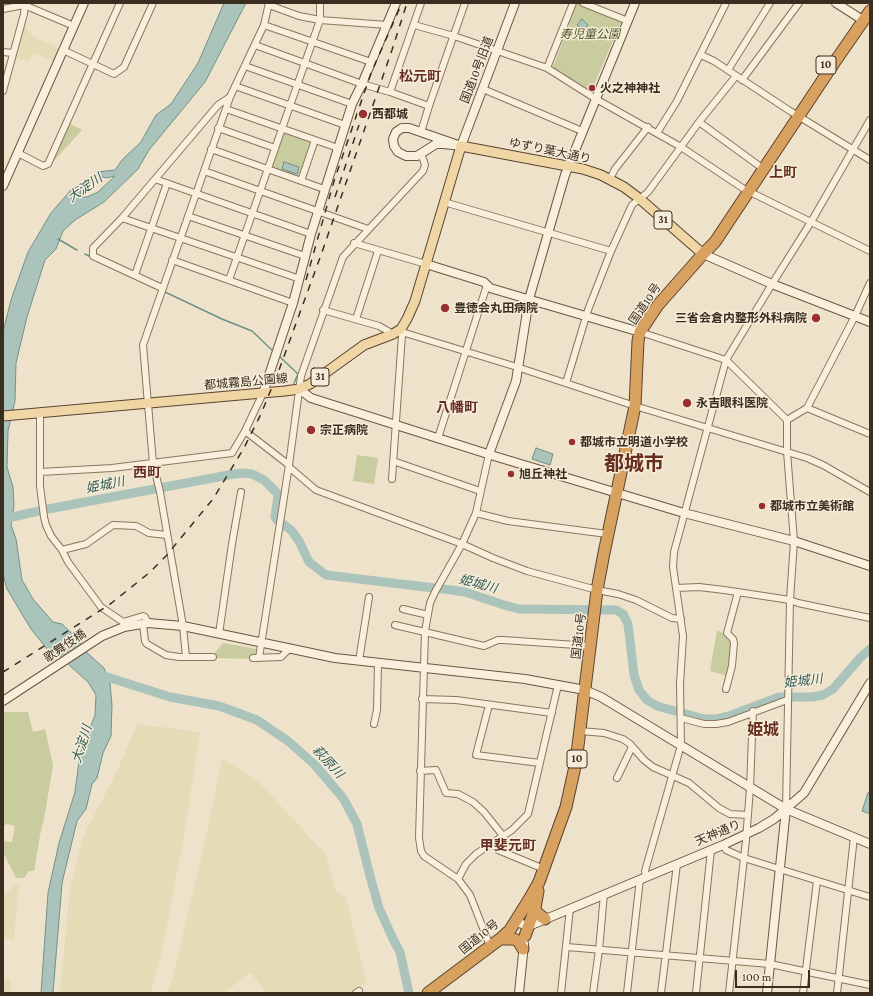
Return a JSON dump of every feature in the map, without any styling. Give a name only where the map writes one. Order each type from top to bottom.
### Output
[{"type":"highway","name":"国道10号","points":[[864,21],[867,3]]},
{"type":"highway","name":"国道10号","points":[[747,190],[758,165],[796,115],[870,11]]},
{"type":"highway","name":"国道10号","points":[[428,993],[510,930],[539,882],[572,786],[597,590],[607,534],[635,406],[638,341],[640,332],[658,305],[703,254],[710,239],[747,190],[796,115]]},
{"type":"highway","points":[[527,931],[535,908],[539,882]]},
{"type":"highway","points":[[535,908],[537,913],[545,919]]},
{"type":"highway","points":[[500,938],[514,939],[519,942],[523,949]]},
{"type":"main road","name":"ゆずり葉大通り","points":[[461,146],[592,171],[610,179],[640,199],[703,254]]},
{"type":"main road","points":[[397,332],[408,319],[415,301],[461,146]]},
{"type":"main road","name":"都城霧島公園線","points":[[3,416],[299,389],[310,384],[364,345],[397,332]]},
{"type":"street","points":[[3,186],[84,3]]},
{"type":"street","points":[[18,153],[43,166],[48,164],[120,3]]},
{"type":"street","points":[[63,50],[114,74],[124,67],[152,3]]},
{"type":"street","points":[[229,280],[320,20],[320,3]]},
{"type":"street","points":[[40,472],[112,468],[232,453],[245,431],[263,393],[293,303],[324,189],[352,104],[396,3]]},
{"type":"street","points":[[390,92],[421,3]]},
{"type":"street","points":[[421,132],[465,3]]},
{"type":"street","name":"国道10号旧道","points":[[461,146],[515,3]]},
{"type":"street","points":[[547,68],[573,3]]},
{"type":"street","points":[[583,3],[628,21]]},
{"type":"street","points":[[490,946],[470,895],[458,879],[429,861],[421,851],[419,838],[424,631],[430,603],[462,544],[476,513],[489,454],[516,382],[517,367],[529,299],[568,166],[635,3]]},
{"type":"street","points":[[657,133],[677,101],[726,3]]},
{"type":"street","points":[[742,80],[799,3]]},
{"type":"street","points":[[836,3],[864,21]]},
{"type":"street","points":[[3,9],[24,4],[74,26]]},
{"type":"street","points":[[3,91],[24,14],[24,4]]},
{"type":"street","points":[[186,657],[183,626],[166,535],[160,492],[153,463],[143,345],[218,128],[230,97],[264,25],[269,4],[299,16],[320,20],[387,25]]},
{"type":"street","points":[[728,70],[767,4]]},
{"type":"street","points":[[264,25],[371,62]]},
{"type":"street","points":[[414,25],[454,36],[547,68],[596,99],[681,147],[747,190],[870,251]]},
{"type":"street","points":[[255,45],[362,84],[429,106]]},
{"type":"street","points":[[3,52],[13,53]]},
{"type":"street","points":[[701,55],[728,70],[796,115],[870,160]]},
{"type":"street","points":[[245,66],[352,104]]},
{"type":"street","points":[[566,383],[586,316],[611,251],[632,205],[648,192],[699,122],[736,76]]},
{"type":"street","points":[[235,86],[345,125]]},
{"type":"street","points":[[483,90],[582,131]]},
{"type":"street","points":[[162,290],[135,275],[93,256],[93,248],[122,218],[218,105],[230,97]]},
{"type":"street","points":[[226,109],[338,148]]},
{"type":"street","points":[[627,993],[643,878],[681,745],[680,684],[683,636],[673,567],[674,552],[707,428],[726,360],[811,222],[870,120]]},
{"type":"street","points":[[699,122],[758,165]]},
{"type":"street","points":[[610,179],[615,169],[648,127]]},
{"type":"street","points":[[218,128],[275,148]]},
{"type":"street","points":[[409,128],[461,146],[436,144],[417,156],[406,156],[398,152],[394,146],[393,139],[398,129],[409,128]]},
{"type":"street","points":[[301,181],[315,140]]},
{"type":"street","points":[[211,149],[324,189]]},
{"type":"street","points":[[289,649],[281,657],[256,658],[261,642],[281,519],[301,376],[343,257],[354,243],[424,172],[425,165],[422,154]]},
{"type":"street","points":[[204,171],[368,230]]},
{"type":"street","points":[[155,179],[311,234]]},
{"type":"street","points":[[135,275],[166,183]]},
{"type":"street","points":[[444,202],[611,251]]},
{"type":"street","points":[[188,216],[305,256]]},
{"type":"street","points":[[122,218],[300,279]]},
{"type":"street","points":[[354,243],[484,282],[490,288],[640,332],[726,360],[787,420],[787,452],[794,541],[790,600],[787,700],[786,809],[767,993]]},
{"type":"street","points":[[356,319],[378,251]]},
{"type":"street","points":[[703,254],[772,284],[870,322]]},
{"type":"street","points":[[172,260],[293,303]]},
{"type":"street","points":[[787,420],[807,408],[855,316],[870,283]]},
{"type":"street","points":[[438,438],[487,285]]},
{"type":"street","points":[[324,310],[465,351],[635,406],[787,452],[823,465],[870,492]]},
{"type":"street","points":[[392,479],[402,335],[397,332]]},
{"type":"street","points":[[299,389],[311,398],[489,454],[684,513],[794,541],[870,566]]},
{"type":"street","points":[[807,408],[870,434]]},
{"type":"street","points":[[38,413],[40,486],[46,525],[51,536],[62,550],[68,562],[101,607],[123,622],[143,616],[145,617],[146,624],[143,636],[147,644],[172,657],[213,657]]},
{"type":"street","points":[[245,431],[289,466],[316,490],[462,544],[493,558],[527,570],[597,590],[618,594],[636,600],[672,618],[681,619]]},
{"type":"street","points":[[393,461],[480,490]]},
{"type":"street","points":[[219,634],[241,492]]},
{"type":"street","points":[[476,513],[508,521],[607,534]]},
{"type":"street","points":[[62,550],[86,544],[114,525],[136,526],[149,532],[166,535]]},
{"type":"street","points":[[676,588],[699,587],[790,600],[870,618]]},
{"type":"street","points":[[726,689],[732,666],[734,643],[733,639],[727,633],[738,592]]},
{"type":"street","points":[[359,661],[368,597]]},
{"type":"street","points":[[403,609],[428,615]]},
{"type":"street","name":"歌舞伎橋","points":[[3,701],[102,636],[114,631],[146,624],[183,626],[289,649],[359,661],[525,679],[585,690],[601,697],[786,809],[870,844]]},
{"type":"street","points":[[395,625],[484,646],[498,640],[591,646]]},
{"type":"street","points":[[374,724],[377,710],[378,663]]},
{"type":"street","name":"天神通り","points":[[527,931],[545,919],[723,845],[774,819],[804,793],[870,682]]},
{"type":"street","points":[[458,879],[466,864],[476,854],[504,837],[528,814],[558,685]]},
{"type":"street","points":[[422,699],[456,700],[552,713]]},
{"type":"street","points":[[681,717],[704,724],[716,724],[728,722],[753,711],[787,700]]},
{"type":"street","points":[[488,705],[476,755],[540,763]]},
{"type":"street","points":[[729,993],[748,815],[753,711]]},
{"type":"street","points":[[580,731],[604,733],[623,739],[653,767],[689,783],[719,808],[730,814],[748,815]]},
{"type":"street","points":[[617,778],[632,747]]},
{"type":"street","points":[[420,771],[436,770],[446,793],[458,794],[472,802],[484,812],[504,837]]},
{"type":"street","points":[[837,993],[854,837]]},
{"type":"street","points":[[492,843],[498,850],[544,869]]},
{"type":"street","points":[[723,845],[726,850],[744,858],[870,898]]},
{"type":"street","points":[[696,993],[711,850]]},
{"type":"street","points":[[661,993],[676,864]]},
{"type":"street","points":[[804,993],[817,881]]},
{"type":"street","points":[[593,993],[599,950],[604,894]]},
{"type":"street","points":[[561,993],[567,948],[570,908]]},
{"type":"street","points":[[515,922],[527,931],[523,949],[519,993]]},
{"type":"street","points":[[567,948],[770,964],[870,985]]},
{"type":"shaded area","points":[[24,24],[36,38],[59,48],[54,61],[33,53],[29,61],[15,58]]},
{"type":"shaded area","points":[[137,724],[200,732],[185,830],[162,951],[151,993],[60,993],[70,889],[83,837],[118,769]]},
{"type":"shaded area","points":[[222,759],[257,780],[326,855],[336,891],[346,897],[366,981],[350,993],[266,993],[251,973],[223,993],[167,993],[172,980],[203,851]]},
{"type":"shaded area","points":[[16,885],[19,885],[14,940],[3,937],[3,895]]},
{"type":"shaded area","points":[[3,980],[11,980],[11,993],[3,993]]},
{"type":"green space","name":"寿児童公園","points":[[577,3],[621,22],[591,92],[553,70]]},
{"type":"green space","points":[[69,123],[82,130],[51,164]]},
{"type":"green space","points":[[282,128],[315,140],[301,181],[268,169]]},
{"type":"green space","points":[[357,455],[378,458],[374,484],[353,481]]},
{"type":"green space","points":[[717,630],[725,634],[730,640],[732,647],[728,676],[710,671]]},
{"type":"green space","points":[[223,643],[257,649],[256,657],[253,659],[213,658],[214,654]]},
{"type":"green space","points":[[3,712],[28,712],[33,732],[45,729],[53,765],[34,871],[29,871],[24,878],[16,878],[3,852],[3,841],[12,842],[15,826],[7,824],[3,826]]},
{"type":"water","points":[[224,3],[246,3],[205,82],[149,150],[138,169],[104,202],[75,220],[63,231],[56,249],[45,260],[27,317],[16,363],[15,401],[8,431],[7,467],[13,487],[14,505],[11,525],[16,539],[22,580],[33,599],[53,622],[62,624],[79,640],[84,650],[104,668],[110,683],[112,705],[111,736],[103,753],[97,778],[92,784],[86,809],[77,821],[62,883],[53,993],[41,993],[48,893],[59,843],[75,792],[80,754],[95,715],[96,695],[88,682],[58,655],[47,649],[31,629],[7,589],[3,574],[3,332],[11,300],[28,252],[51,213],[71,190],[81,185],[97,172],[115,170],[122,160],[141,142],[156,115],[171,104],[198,63]],"holes":[[[97,175],[106,178],[115,176],[98,192],[87,197],[80,197],[81,188],[89,184]]]},
{"type":"water","points":[[582,19],[588,25],[583,31],[577,25]]},
{"type":"water","points":[[284,162],[299,167],[297,174],[282,169]]},
{"type":"water","points":[[536,448],[553,454],[550,465],[532,459]]},
{"type":"water","points":[[868,793],[870,794],[870,814],[862,811]]},
{"type":"waterway","points":[[58,239],[77,250]]},
{"type":"waterway","points":[[85,254],[91,257]]},
{"type":"waterway","points":[[165,292],[222,319],[252,331],[274,352]]},
{"type":"waterway","points":[[279,356],[298,374],[294,383]]},
{"type":"waterway","name":"姫城川","points":[[48,509],[234,474],[252,474],[264,480],[277,493],[276,519],[291,530],[299,541],[309,562],[326,575],[465,592],[519,609],[616,610],[623,614],[628,624],[634,675],[639,690],[647,700],[657,706],[704,719],[716,719],[729,716],[779,697],[812,697],[823,695],[833,689],[860,658],[870,649]]},
{"type":"waterway","name":"姫城川","points":[[3,519],[39,511]]},
{"type":"waterway","name":"萩原川","points":[[101,675],[170,697],[219,706],[257,720],[288,741],[315,765],[343,798],[357,824],[379,908],[400,952],[409,993]]},
{"type":"railway","points":[[306,280],[334,181],[371,73],[402,3]]},
{"type":"railway","points":[[3,672],[109,605],[149,573],[166,556],[213,499],[244,448],[261,414],[279,370],[321,255],[407,3]]},
{"type":"railway","points":[[335,197],[359,125]]},
{"type":"place","name":"火之神神社","points":[[592,88]]},
{"type":"place","name":"西都城","points":[[363,114]]},
{"type":"place","name":"豊徳会丸田病院","points":[[445,308]]},
{"type":"place","name":"三省会倉内整形外科病院","points":[[816,318]]},
{"type":"place","name":"永吉眼科医院","points":[[687,403]]},
{"type":"place","name":"宗正病院","points":[[311,430]]},
{"type":"place","name":"都城市立明道小学校","points":[[572,442]]},
{"type":"place","name":"旭丘神社","points":[[511,474]]},
{"type":"place","name":"都城市立美術館","points":[[762,506]]},
{"type":"district","name":"松元町","points":[[420,77]]},
{"type":"district","name":"上町","points":[[783,173]]},
{"type":"district","name":"八幡町","points":[[457,408]]},
{"type":"district","name":"都城市","points":[[634,464]]},
{"type":"district","name":"西町","points":[[147,473]]},
{"type":"district","name":"姫城","points":[[763,730]]},
{"type":"district","name":"甲斐元町","points":[[508,846]]},
{"type":"water label","name":"大淀川","points":[[85,188]]},
{"type":"water label","name":"大淀川","points":[[82,744]]}]
